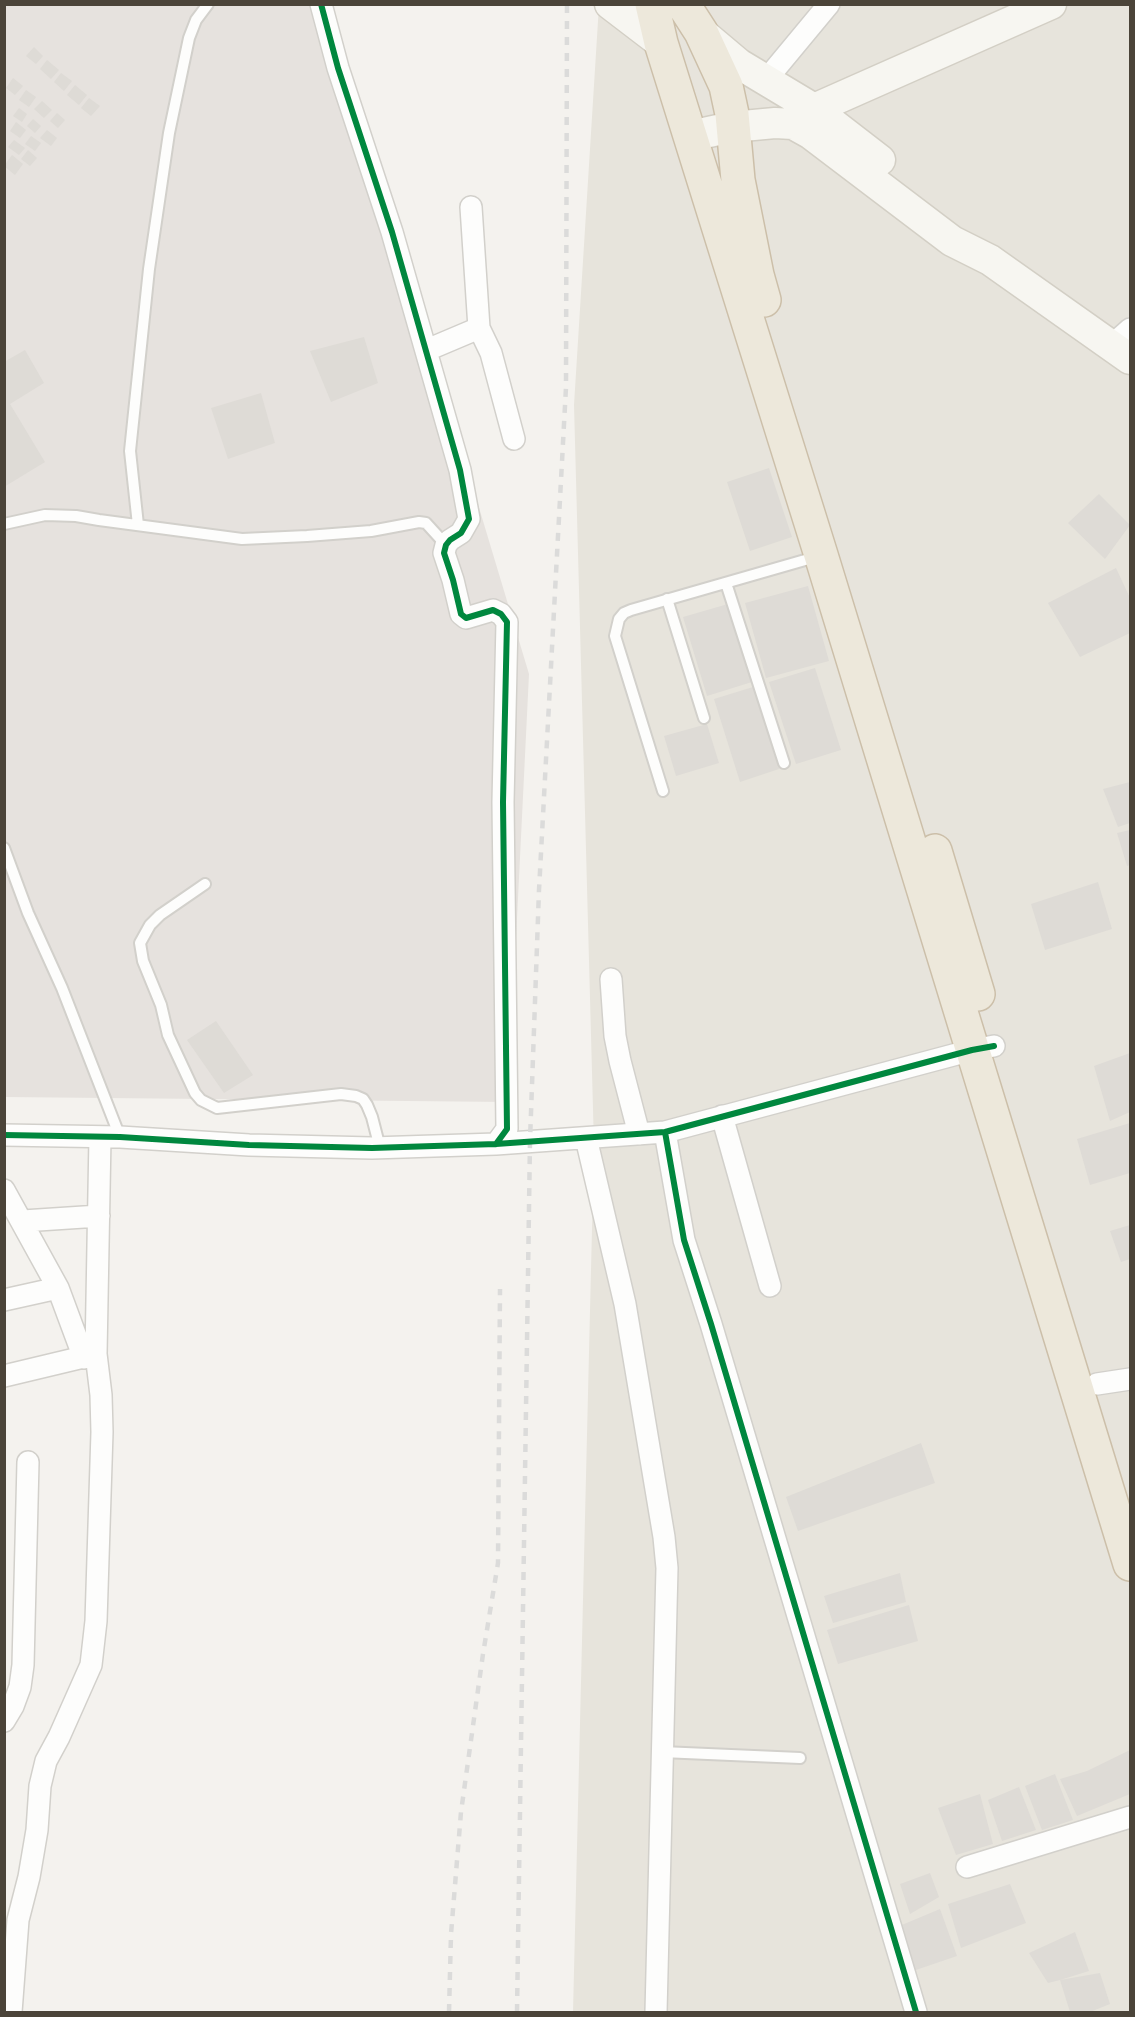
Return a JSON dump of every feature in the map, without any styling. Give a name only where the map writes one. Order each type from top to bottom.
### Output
[{"type":"highway","points":[[652,4],[661,43],[821,555],[982,1048],[1131,1564]]},
{"type":"highway","points":[[687,11],[726,86],[738,180],[757,276],[957,921],[982,1048],[1039,1201],[1131,1491]]},
{"type":"main road","points":[[610,4],[661,43]]},
{"type":"main road","points":[[690,136],[732,127],[775,123],[793,124],[1051,4]]},
{"type":"main road","points":[[687,11],[739,64],[766,80],[806,118],[964,225],[990,260],[1124,344]]},
{"type":"street","points":[[321,4],[338,68],[392,232],[451,433],[469,519],[461,533],[446,545],[444,553],[453,580],[460,614],[466,618],[493,610],[501,614],[507,622],[503,802],[507,1129],[496,1144]]},
{"type":"street","points":[[766,80],[829,4]]},
{"type":"street","points":[[471,207],[479,328],[491,353],[514,439]]},
{"type":"street","points":[[427,350],[479,328]]},
{"type":"street","points":[[611,979],[615,1036],[639,1134]]},
{"type":"street","points":[[4,1135],[380,1148],[496,1144],[665,1132],[982,1048]]},
{"type":"street","points":[[722,1116],[770,1286]]},
{"type":"street","points":[[665,1132],[686,1249],[711,1323],[916,2013]]},
{"type":"street","points":[[90,1356],[99,1216],[110,1137]]},
{"type":"street","points":[[586,1138],[625,1304],[664,1536],[667,1568],[656,2013]]},
{"type":"street","points":[[4,1190],[58,1288],[90,1356],[101,1395],[102,1432],[96,1621],[92,1665],[46,1761],[42,1777],[37,1830],[29,1877],[18,1920],[11,2013]]},
{"type":"street","points":[[23,1221],[99,1216]]},
{"type":"street","points":[[4,1300],[58,1288]]},
{"type":"street","points":[[4,1376],[90,1356]]},
{"type":"street","points":[[1097,1384],[1131,1379]]},
{"type":"street","points":[[4,1721],[20,1687],[23,1665],[28,1462]]},
{"type":"street","points":[[967,1867],[1131,1817]]},
{"type":"lane","points":[[138,525],[130,451],[149,269],[169,134],[187,49],[196,20],[208,4]]},
{"type":"lane","points":[[4,524],[45,515],[62,515],[242,539],[371,531],[419,522],[426,523],[446,545]]},
{"type":"lane","points":[[663,790],[615,636],[619,619],[624,613],[821,555]]},
{"type":"lane","points":[[726,583],[784,763]]},
{"type":"lane","points":[[668,600],[704,718]]},
{"type":"lane","points":[[4,848],[28,913],[62,988],[110,1137]]},
{"type":"lane","points":[[205,884],[159,915],[150,925],[140,943],[143,961],[161,1005],[168,1035],[195,1093],[208,1105],[227,1108],[341,1094],[356,1096],[363,1099],[367,1105],[380,1148]]},
{"type":"lane","points":[[663,1752],[800,1758]]},
{"type":"shaded area","points":[[5,5],[328,5],[529,674],[508,1102],[5,1097]]},
{"type":"shaded area","points":[[599,5],[1130,5],[1130,2012],[573,2012],[594,1146],[574,405]]},
{"type":"building","points":[[34,47],[43,56],[36,64],[26,56]]},
{"type":"building","points":[[47,60],[59,70],[51,79],[40,69]]},
{"type":"building","points":[[61,73],[72,81],[64,91],[54,82]]},
{"type":"building","points":[[13,78],[23,86],[15,95],[6,88]]},
{"type":"building","points":[[75,85],[87,95],[79,105],[67,95]]},
{"type":"building","points":[[26,90],[36,97],[29,107],[19,100]]},
{"type":"building","points":[[89,98],[100,106],[91,116],[81,108]]},
{"type":"building","points":[[42,101],[52,110],[44,118],[34,109]]},
{"type":"building","points":[[19,108],[27,114],[22,122],[13,116]]},
{"type":"building","points":[[57,113],[65,120],[58,128],[50,121]]},
{"type":"building","points":[[33,119],[41,126],[35,133],[27,126]]},
{"type":"building","points":[[16,122],[26,130],[20,138],[10,131]]},
{"type":"building","points":[[47,130],[57,138],[51,146],[40,138]]},
{"type":"building","points":[[31,136],[41,143],[35,151],[25,144]]},
{"type":"building","points":[[14,140],[25,148],[19,155],[8,147]]},
{"type":"building","points":[[28,150],[37,158],[30,166],[21,159]]},
{"type":"building","points":[[12,155],[23,164],[15,175],[4,166]]},
{"type":"building","points":[[364,337],[378,383],[331,402],[310,351]]},
{"type":"building","points":[[25,350],[44,383],[10,404],[45,462],[4,487],[4,362]]},
{"type":"building","points":[[261,393],[275,443],[228,459],[211,408]]},
{"type":"building","points":[[769,468],[792,537],[750,551],[727,482]]},
{"type":"building","points":[[1099,494],[1130,525],[1105,559],[1068,523]]},
{"type":"building","points":[[1116,568],[1130,598],[1130,633],[1080,657],[1048,603]]},
{"type":"building","points":[[808,586],[829,661],[766,678],[745,603]]},
{"type":"building","points":[[728,604],[752,682],[707,696],[683,617]]},
{"type":"building","points":[[815,668],[841,750],[796,764],[769,682]]},
{"type":"building","points":[[753,687],[779,769],[740,782],[714,699]]},
{"type":"building","points":[[707,724],[719,763],[676,776],[664,736]]},
{"type":"building","points":[[1130,782],[1130,823],[1118,827],[1103,789]]},
{"type":"building","points":[[1130,830],[1130,865],[1127,866],[1117,833]]},
{"type":"building","points":[[1098,882],[1112,929],[1045,950],[1031,904]]},
{"type":"building","points":[[216,1021],[253,1075],[224,1093],[187,1040]]},
{"type":"building","points":[[1130,1053],[1130,1112],[1110,1121],[1094,1066]]},
{"type":"building","points":[[1130,1123],[1130,1173],[1090,1185],[1077,1139]]},
{"type":"building","points":[[1130,1225],[1130,1259],[1121,1262],[1110,1231]]},
{"type":"building","points":[[921,1443],[935,1483],[798,1531],[786,1497]]},
{"type":"building","points":[[900,1573],[906,1602],[833,1623],[824,1596]]},
{"type":"building","points":[[909,1605],[918,1641],[838,1664],[827,1630]]},
{"type":"building","points":[[1130,1750],[1130,1794],[1077,1816],[1060,1779],[1087,1771]]},
{"type":"building","points":[[1055,1774],[1073,1820],[1042,1830],[1025,1786]]},
{"type":"building","points":[[1019,1787],[1036,1830],[1002,1841],[988,1800]]},
{"type":"building","points":[[980,1794],[993,1844],[956,1855],[938,1808]]},
{"type":"building","points":[[930,1873],[939,1897],[910,1914],[900,1884]]},
{"type":"building","points":[[1010,1884],[1026,1923],[961,1948],[948,1904]]},
{"type":"building","points":[[940,1909],[957,1956],[910,1972],[897,1927]]},
{"type":"building","points":[[1075,1932],[1089,1971],[1048,1983],[1029,1953]]},
{"type":"building","points":[[1100,1973],[1110,2004],[1090,2012],[1070,2012],[1060,1980]]},
{"type":"railway","points":[[517,2012],[530,1141],[539,890],[566,387],[567,4]]},
{"type":"railway","points":[[449,2012],[451,1934],[461,1812],[498,1563],[500,1289]]},
{"type":"cycle path","points":[[321,4],[338,68],[392,232],[460,470],[469,519],[461,533],[446,545],[444,553],[461,614],[466,618],[493,610],[501,614],[507,622],[503,802],[507,1129],[496,1144]]},
{"type":"cycle path","points":[[4,1135],[120,1137],[249,1145],[372,1148],[496,1144],[665,1132],[994,1046]]},
{"type":"cycle path","points":[[665,1132],[684,1240],[916,2012]]}]
